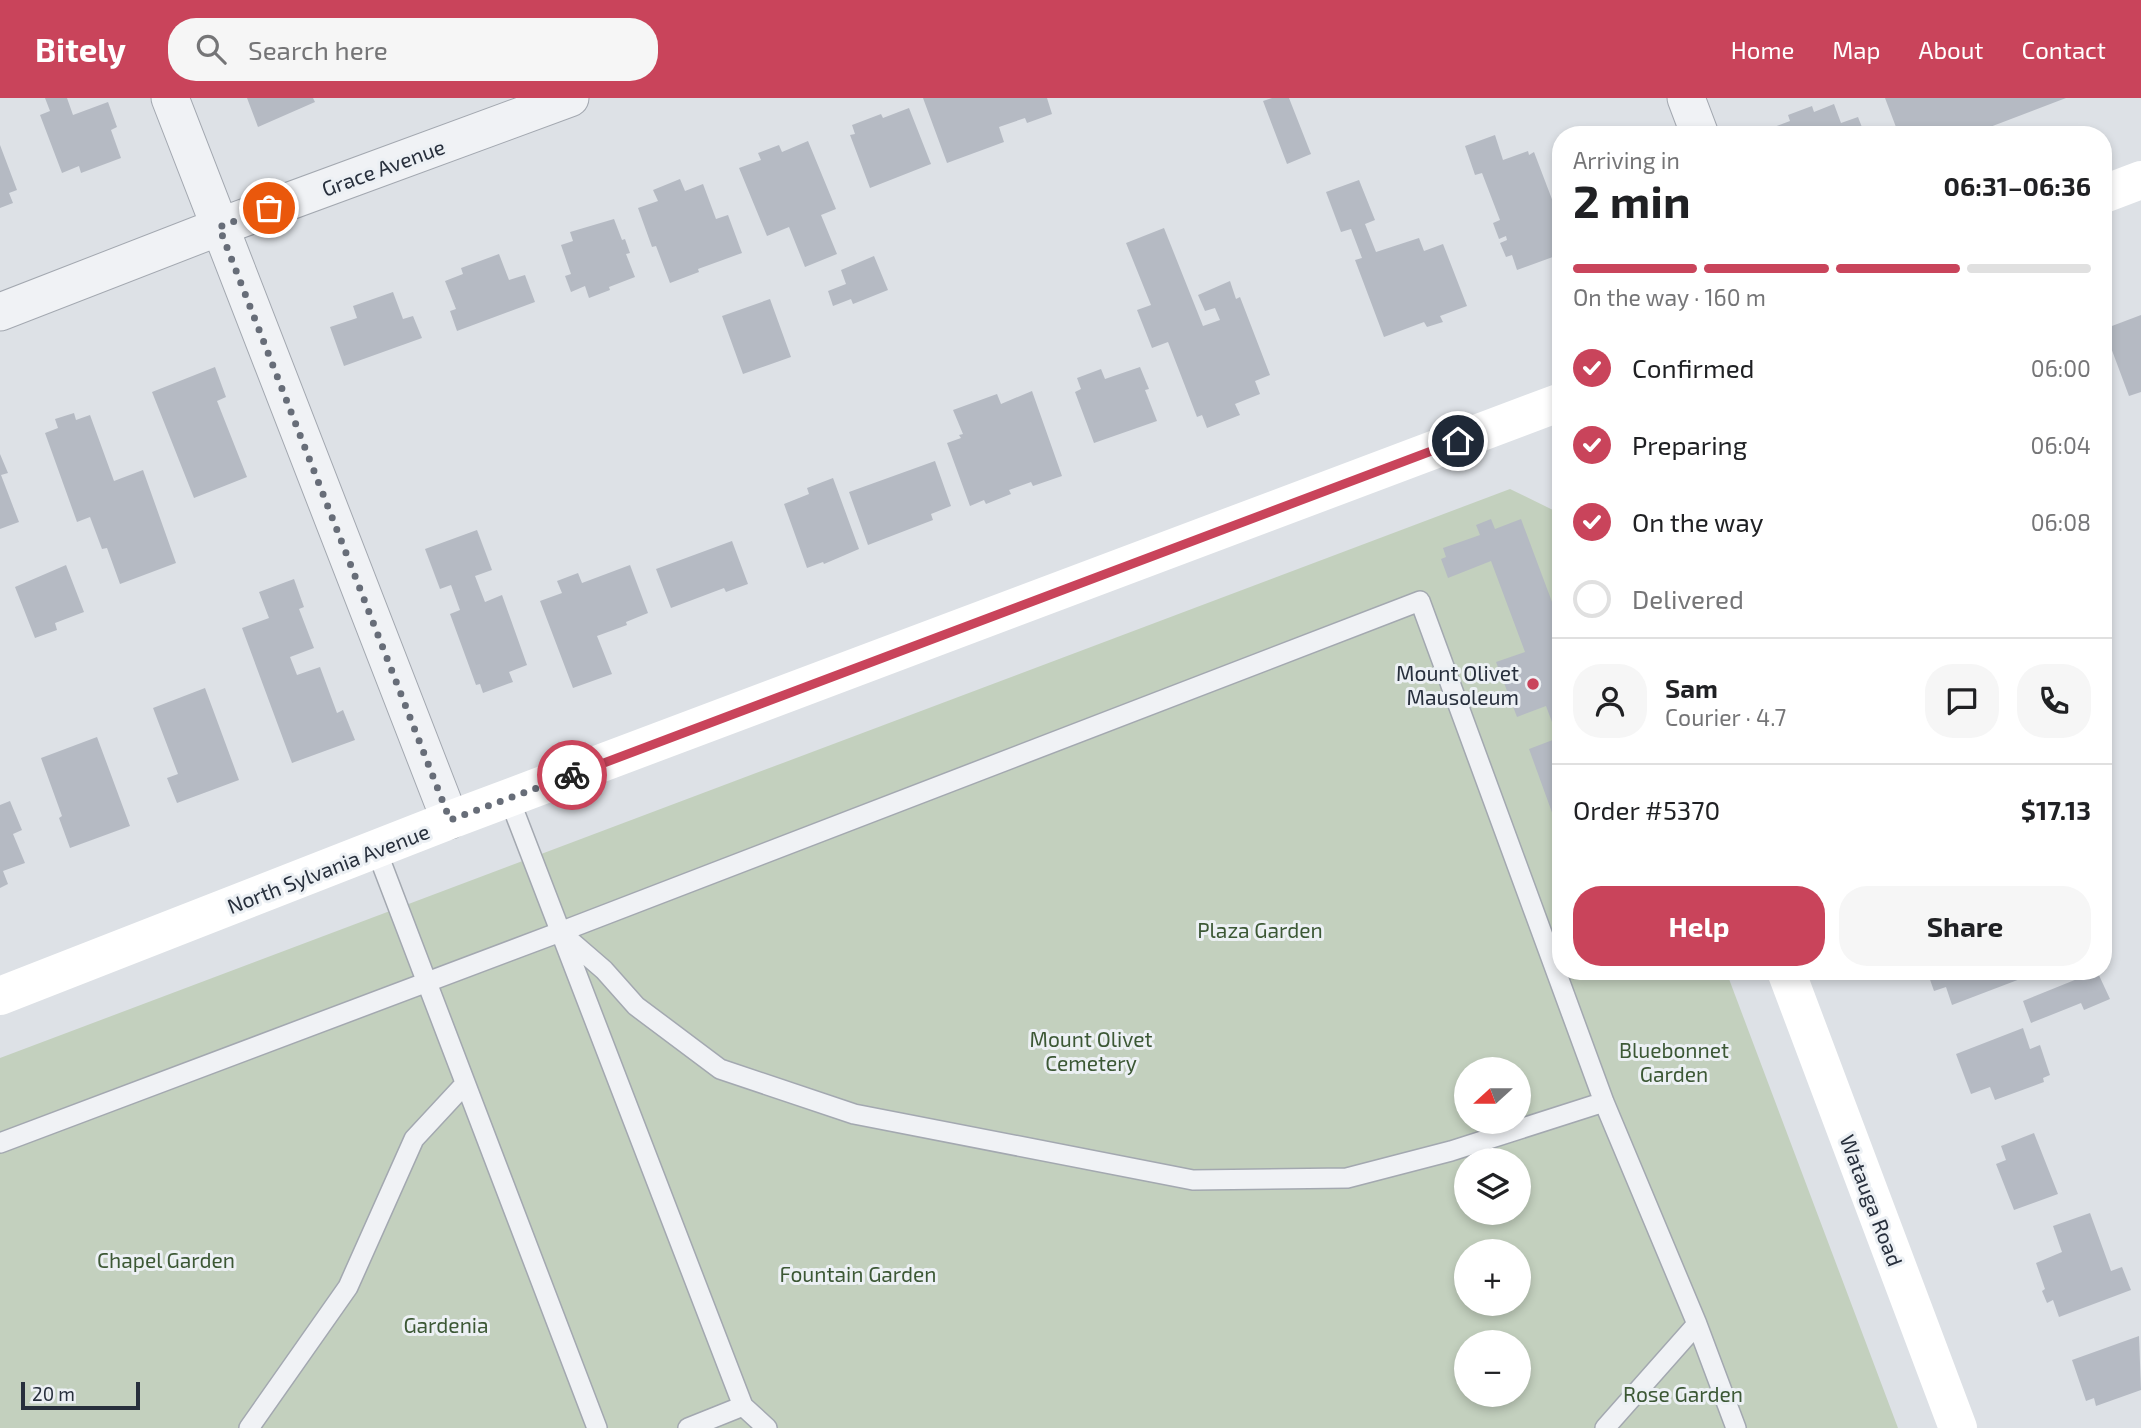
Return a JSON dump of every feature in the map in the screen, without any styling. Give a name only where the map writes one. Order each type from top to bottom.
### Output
[{"type":"main road","points":[[2112,191],[2141,180]]},
{"type":"main road","name":"North Sylvania Avenue","points":[[0,996],[450,820],[1552,405]]},
{"type":"main road","name":"Watauga Road","points":[[1789,980],[1958,1428]]},
{"type":"street","points":[[170,98],[450,820]]},
{"type":"street","name":"Grace Avenue","points":[[0,313],[219,227],[570,98]]},
{"type":"street","points":[[1686,98],[1697,126]]},
{"type":"lane","points":[[0,1143],[560,932],[1420,601],[1552,960]]},
{"type":"lane","points":[[509,798],[743,1406],[767,1428]]},
{"type":"lane","points":[[376,849],[597,1428]]},
{"type":"lane","points":[[560,932],[604,970],[636,1006],[720,1069],[854,1114],[1193,1180],[1347,1178],[1451,1151],[1604,1102]]},
{"type":"lane","points":[[1559,980],[1604,1102],[1697,1324],[1736,1428]]},
{"type":"lane","points":[[249,1428],[348,1287],[414,1139],[465,1084]]},
{"type":"lane","points":[[1605,1428],[1697,1324]]},
{"type":"lane","points":[[688,1428],[743,1406]]},
{"type":"green space","name":"Mount Olivet Cemetery","points":[[1510,489],[1552,510],[1552,980],[1729,980],[1898,1428],[0,1428],[0,1058]]},
{"type":"building","points":[[45,98],[67,98],[73,115],[108,102],[117,127],[111,130],[121,158],[81,173],[79,166],[62,173],[40,115],[50,111]]},
{"type":"building","points":[[247,98],[313,98],[315,102],[258,127]]},
{"type":"building","points":[[923,98],[1047,98],[1052,114],[1027,123],[1025,118],[999,127],[1004,142],[947,163]]},
{"type":"building","points":[[1289,98],[1311,154],[1287,164],[1263,101]]},
{"type":"building","points":[[1885,98],[2066,98],[1993,126],[1896,126]]},
{"type":"building","points":[[1834,104],[1841,123],[1858,117],[1862,126],[1776,126],[1790,121],[1788,115],[1812,106],[1814,112]]},
{"type":"building","points":[[909,108],[931,164],[870,188],[850,135],[855,134],[852,125],[881,114],[883,118]]},
{"type":"building","points":[[1495,135],[1503,160],[1528,151],[1529,155],[1534,152],[1552,199],[1552,257],[1517,270],[1512,255],[1506,257],[1500,243],[1507,240],[1506,236],[1499,239],[1493,223],[1500,220],[1482,173],[1475,175],[1465,146]]},
{"type":"building","points":[[808,141],[836,209],[821,215],[837,254],[805,267],[789,227],[767,236],[739,168],[761,160],[758,153],[779,145],[782,152]]},
{"type":"building","points":[[0,145],[17,190],[9,193],[13,203],[0,208]]},
{"type":"building","points":[[680,179],[685,191],[703,184],[716,219],[728,215],[742,253],[698,269],[699,272],[670,283],[656,246],[652,247],[638,208],[658,201],[653,190]]},
{"type":"building","points":[[1359,180],[1375,220],[1365,224],[1376,252],[1419,238],[1424,251],[1443,244],[1467,306],[1440,316],[1443,322],[1427,327],[1424,322],[1384,337],[1355,260],[1362,258],[1351,229],[1341,232],[1326,192]]},
{"type":"building","points":[[614,219],[622,240],[625,239],[630,253],[626,254],[635,277],[589,298],[585,286],[571,292],[565,276],[571,274],[561,245],[573,241],[570,232]]},
{"type":"building","points":[[1164,228],[1203,326],[1220,320],[1215,308],[1205,311],[1198,295],[1230,281],[1236,299],[1240,297],[1270,375],[1255,381],[1260,394],[1235,404],[1240,415],[1207,428],[1202,415],[1197,417],[1168,342],[1152,348],[1137,310],[1151,305],[1126,243]]},
{"type":"building","points":[[499,254],[509,280],[525,275],[535,302],[457,331],[450,311],[456,309],[445,281],[463,274],[461,268]]},
{"type":"building","points":[[874,256],[888,290],[853,304],[851,299],[833,306],[828,291],[846,284],[841,270]]},
{"type":"building","points":[[393,292],[403,319],[413,316],[422,338],[344,366],[330,327],[357,318],[353,306]]},
{"type":"building","points":[[770,299],[791,357],[743,374],[722,316]]},
{"type":"building","points":[[2141,315],[2141,392],[2129,396],[2112,350],[2112,326]]},
{"type":"building","points":[[215,367],[226,397],[217,401],[247,477],[194,498],[152,392]]},
{"type":"building","points":[[1140,367],[1149,389],[1145,390],[1157,421],[1094,443],[1075,392],[1081,389],[1077,378],[1101,369],[1105,379]]},
{"type":"building","points":[[1032,391],[1062,476],[1033,486],[1031,482],[1009,490],[1011,494],[986,504],[984,500],[970,506],[947,443],[961,438],[959,435],[963,434],[953,410],[997,394],[1001,404]]},
{"type":"building","points":[[74,413],[76,420],[90,415],[114,481],[143,470],[176,563],[120,584],[107,548],[102,549],[90,517],[77,522],[45,433],[58,428],[55,419]]},
{"type":"building","points":[[0,454],[8,473],[1,475],[19,522],[0,529]]},
{"type":"building","points":[[935,461],[951,506],[931,514],[933,520],[868,545],[849,492]]},
{"type":"building","points":[[833,478],[859,549],[807,568],[784,504],[809,494],[807,488]]},
{"type":"building","name":"Mount Olivet Mausoleum","points":[[1491,519],[1495,529],[1521,519],[1552,602],[1552,722],[1546,706],[1517,717],[1496,662],[1525,652],[1491,561],[1448,578],[1441,559],[1446,557],[1443,548],[1480,535],[1476,525]]},
{"type":"building","points":[[477,530],[492,570],[475,576],[485,602],[502,595],[527,665],[509,672],[513,682],[483,693],[480,684],[476,685],[450,614],[460,610],[451,585],[440,589],[425,549]]},
{"type":"building","points":[[732,541],[748,584],[726,592],[724,588],[671,608],[656,569]]},
{"type":"building","points":[[66,565],[84,612],[55,623],[57,630],[35,638],[15,587]]},
{"type":"building","points":[[630,565],[648,613],[626,622],[627,625],[597,636],[612,674],[573,688],[540,601],[562,593],[557,581],[578,573],[582,583]]},
{"type":"building","points":[[294,579],[304,607],[299,609],[314,648],[290,657],[297,675],[320,667],[337,713],[343,710],[355,740],[292,763],[242,628],[269,618],[259,592]]},
{"type":"building","points":[[205,688],[239,780],[177,803],[167,778],[178,774],[153,708]]},
{"type":"building","points":[[97,737],[130,826],[70,848],[59,818],[62,816],[41,758]]},
{"type":"building","name":"Mount Olivet Mausoleum","points":[[1552,740],[1552,812],[1529,749]]},
{"type":"building","points":[[10,801],[22,830],[13,834],[25,863],[3,871],[8,884],[0,888],[0,805]]},
{"type":"building","points":[[1930,980],[2018,980],[1952,1005],[1946,987],[1934,991]]},
{"type":"building","points":[[2075,980],[2101,980],[2110,999],[2084,1010],[2081,1003],[2031,1023],[2023,1001]]},
{"type":"building","points":[[2023,1028],[2030,1049],[2040,1045],[2050,1075],[2043,1078],[2044,1082],[1995,1100],[1990,1087],[1971,1094],[1956,1054]]},
{"type":"building","points":[[2034,1133],[2058,1194],[2014,1210],[1996,1164],[2006,1160],[2001,1146]]},
{"type":"building","points":[[2090,1213],[2111,1271],[2122,1267],[2131,1290],[2059,1317],[2053,1300],[2047,1303],[2036,1263],[2062,1252],[2053,1226]]},
{"type":"building","points":[[2139,1336],[2141,1390],[2096,1406],[2094,1398],[2086,1401],[2072,1360]]},
{"type":"way so far","points":[[269,208],[219,227],[450,820],[572,775]]},
{"type":"place","name":"Mount Olivet Mausoleum","points":[[1533,684]]},
{"type":"route","points":[[572,775],[1458,441]]},
{"type":"park label","name":"Plaza Garden","points":[[1260,929]]},
{"type":"park label","name":"Bluebonnet Garden","points":[[1674,1061]]},
{"type":"park label","name":"Chapel Garden","points":[[166,1259]]},
{"type":"park label","name":"Fountain Garden","points":[[858,1273]]},
{"type":"park label","name":"Gardenia","points":[[446,1324]]},
{"type":"park label","name":"Rose Garden","points":[[1683,1393]]}]
